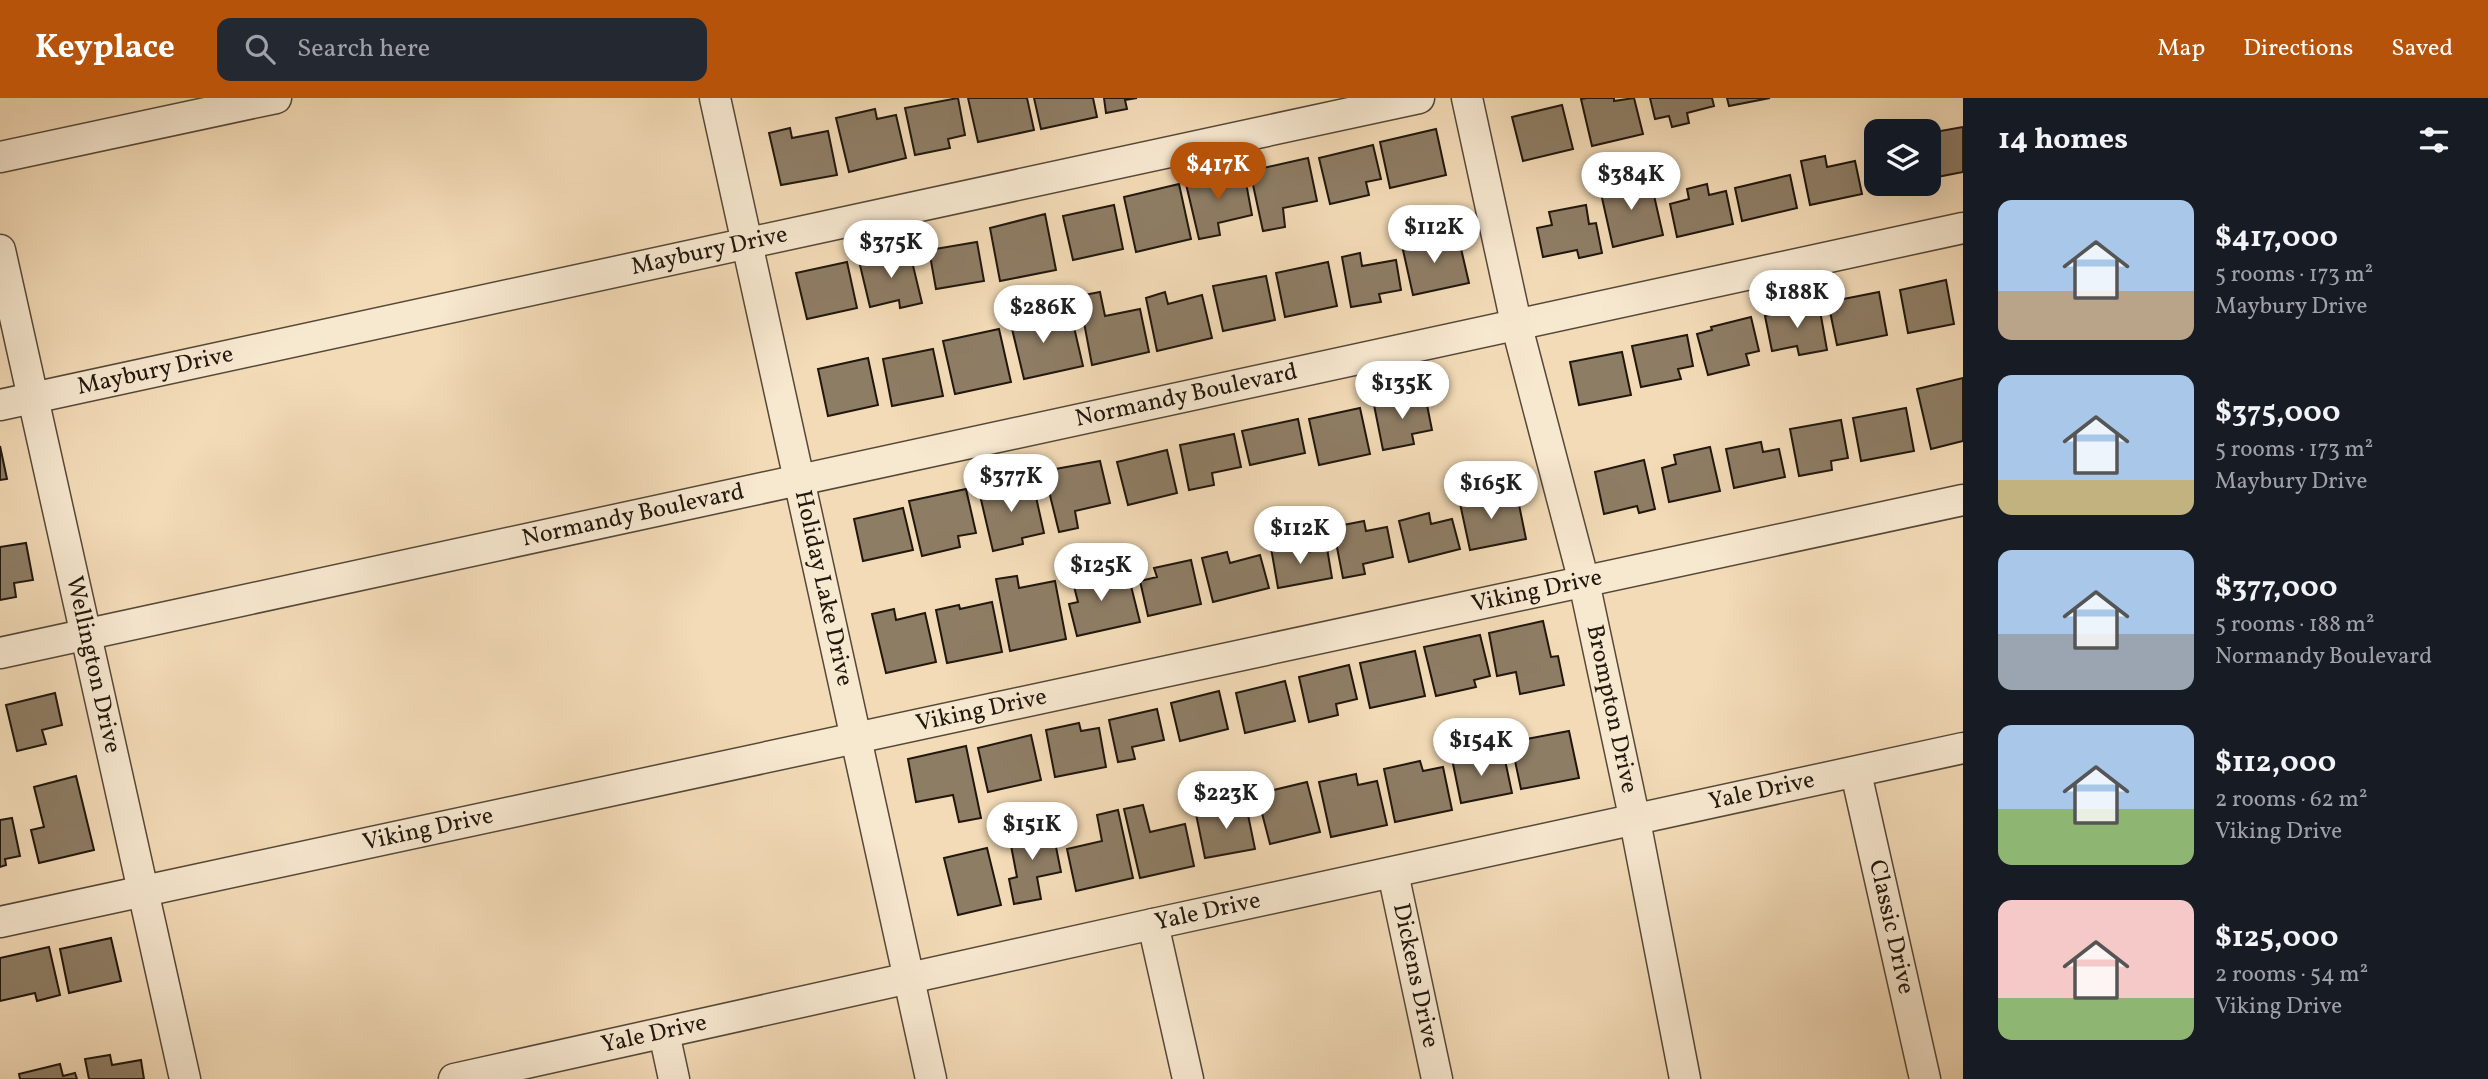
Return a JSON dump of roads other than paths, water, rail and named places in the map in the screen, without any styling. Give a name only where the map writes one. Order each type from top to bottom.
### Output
[{"type":"street","points":[[0,157],[217,104],[276,98]]},
{"type":"street","name":"Holiday Lake Drive","points":[[715,98],[931,1079]]},
{"type":"street","name":"Maybury Drive","points":[[0,405],[1419,98]]},
{"type":"street","name":"Brompton Drive","points":[[1467,98],[1516,323],[1584,582],[1635,821],[1685,1079]]},
{"type":"street","name":"Normandy Boulevard","points":[[0,653],[1963,228]]},
{"type":"street","name":"Wellington Drive","points":[[0,250],[185,1079]]},
{"type":"street","name":"Viking Drive","points":[[0,922],[1963,500]]},
{"type":"street","name":"Yale Drive","points":[[454,1079],[1963,748]]},
{"type":"street","name":"Classic Drive","points":[[1856,773],[1925,1079]]},
{"type":"street","name":"Dickens Drive","points":[[1392,873],[1437,1079]]},
{"type":"street","points":[[1153,924],[1188,1079]]},
{"type":"street","points":[[664,1033],[674,1079]]}]
